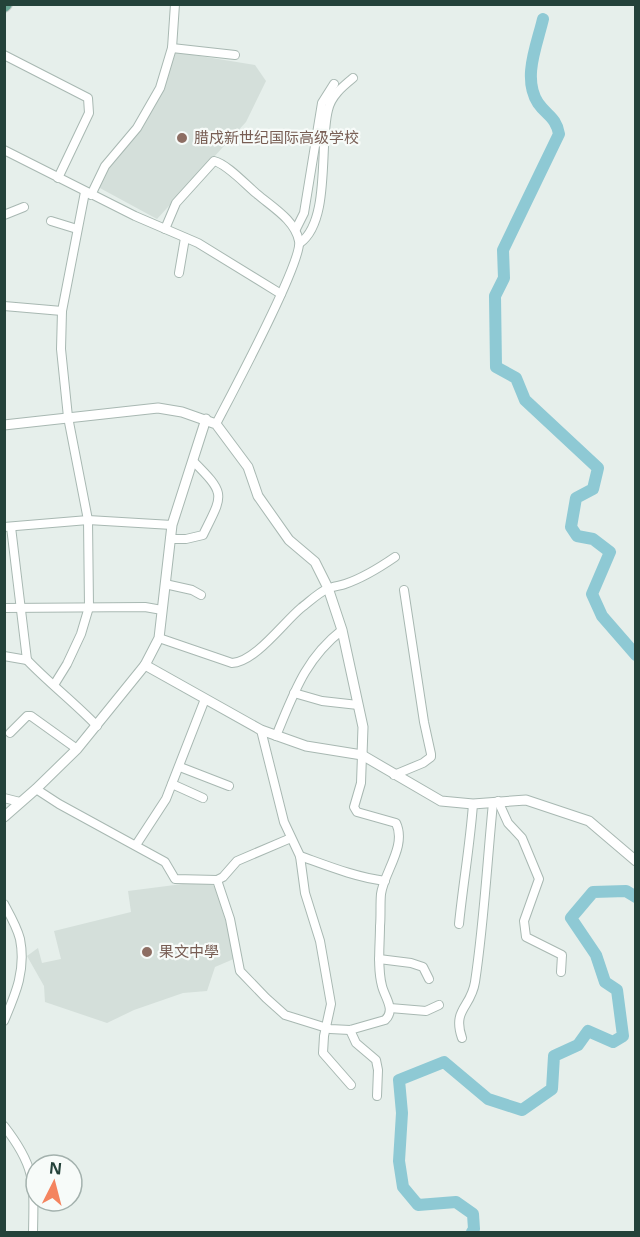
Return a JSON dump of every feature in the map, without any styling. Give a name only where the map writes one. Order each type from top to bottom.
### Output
[{"type":"street","points":[[54,685],[68,664],[81,634],[89,607],[88,520],[68,417],[61,348],[62,311],[77,229],[88,193],[105,166],[137,128],[160,88],[172,48],[175,4]]},
{"type":"street","points":[[172,48],[235,55]]},
{"type":"street","points":[[4,55],[88,98],[89,113],[58,178]]},
{"type":"street","points":[[300,243],[305,240],[312,229],[319,207],[328,110],[336,94],[353,78]]},
{"type":"street","points":[[296,229],[304,213],[322,103],[334,84]]},
{"type":"street","points":[[4,150],[88,193],[185,238],[281,294]]},
{"type":"street","points":[[165,229],[176,203],[214,161],[235,176],[296,229],[300,243],[281,294],[216,424]]},
{"type":"street","points":[[4,215],[24,207]]},
{"type":"street","points":[[51,221],[77,229]]},
{"type":"street","points":[[179,273],[185,238]]},
{"type":"street","points":[[4,306],[62,311]]},
{"type":"street","points":[[4,426],[158,408],[182,411],[206,419],[216,424],[248,467],[258,496],[289,540],[315,562],[328,588],[342,630],[363,727],[361,783],[354,807],[357,812],[396,823],[399,830],[395,852],[381,894],[379,959],[382,987],[390,1008],[388,1017],[385,1020],[350,1030],[326,1027],[285,1015],[240,971],[230,919],[216,880]]},
{"type":"street","points":[[4,817],[77,749],[97,726],[145,665],[159,638],[172,525],[206,419]]},
{"type":"street","points":[[170,539],[186,539],[203,535],[219,503],[219,496],[210,479],[193,461]]},
{"type":"street","points":[[27,660],[22,607],[8,527],[88,520],[172,525]]},
{"type":"street","points":[[159,638],[225,661],[239,663],[269,639],[301,608],[328,588],[360,578],[395,557]]},
{"type":"street","points":[[165,585],[192,590],[201,595]]},
{"type":"street","points":[[394,775],[423,763],[431,757],[404,590]]},
{"type":"street","points":[[4,608],[145,607],[162,610]]},
{"type":"street","points":[[276,736],[294,693],[312,660],[325,644],[342,630]]},
{"type":"street","points":[[4,656],[27,660],[76,703],[97,726]]},
{"type":"street","points":[[145,665],[261,730],[306,746],[362,755],[441,801],[473,804],[526,800],[589,821],[636,861]]},
{"type":"street","points":[[294,693],[358,705]]},
{"type":"street","points":[[136,845],[166,799],[205,699]]},
{"type":"street","points":[[10,733],[27,716],[31,716],[77,749]]},
{"type":"street","points":[[261,730],[284,822],[300,856],[305,893],[320,941],[331,1004],[323,1053],[351,1085]]},
{"type":"street","points":[[180,767],[229,786]]},
{"type":"street","points":[[172,784],[202,798]]},
{"type":"street","points":[[36,789],[165,862],[175,879],[216,880],[223,877],[237,861],[291,838]]},
{"type":"street","points":[[4,798],[20,802]]},
{"type":"street","points":[[495,802],[508,823],[522,838],[539,879],[524,921],[525,937],[562,955],[561,972]]},
{"type":"street","points":[[462,1038],[458,1021],[474,987],[495,802]]},
{"type":"street","points":[[459,924],[473,804]]},
{"type":"street","points":[[300,856],[335,869],[385,881]]},
{"type":"street","points":[[4,904],[20,937],[21,977],[4,1021]]},
{"type":"street","points":[[379,959],[423,967],[429,979]]},
{"type":"street","points":[[390,1008],[426,1011],[439,1005]]},
{"type":"street","points":[[350,1030],[356,1043],[376,1060],[377,1096]]},
{"type":"street","points":[[4,1126],[27,1158],[32,1176],[33,1233]]},
{"type":"shaded area","name":"腊戍新世纪国际高级学校","points":[[175,52],[255,65],[266,81],[246,122],[157,219],[98,187],[106,170],[142,127],[162,93]]},
{"type":"shaded area","name":"果文中學","points":[[206,881],[214,886],[218,895],[236,958],[215,967],[207,991],[183,993],[134,1010],[107,1023],[45,1002],[44,986],[27,956],[38,948],[42,963],[61,959],[54,931],[131,912],[128,891]]},
{"type":"waterway","points":[[543,19],[532,61],[531,83],[538,103],[553,120],[559,134],[503,250],[504,278],[495,296],[496,367],[516,378],[525,400],[598,468],[593,489],[576,498],[571,527],[577,536],[593,539],[610,552],[592,594],[602,616],[636,655]]},
{"type":"waterway","points":[[472,1232],[474,1229],[473,1214],[456,1202],[418,1205],[403,1187],[399,1161],[402,1113],[399,1080],[444,1062],[488,1099],[522,1110],[552,1089],[554,1056],[578,1045],[588,1031],[613,1042],[623,1036],[617,990],[605,982],[596,955],[571,918],[593,892],[626,891],[636,897]]},
{"type":"place","name":"腊戍新世纪国际高级学校","points":[[182,138]]},
{"type":"place","name":"果文中學","points":[[147,952]]}]
